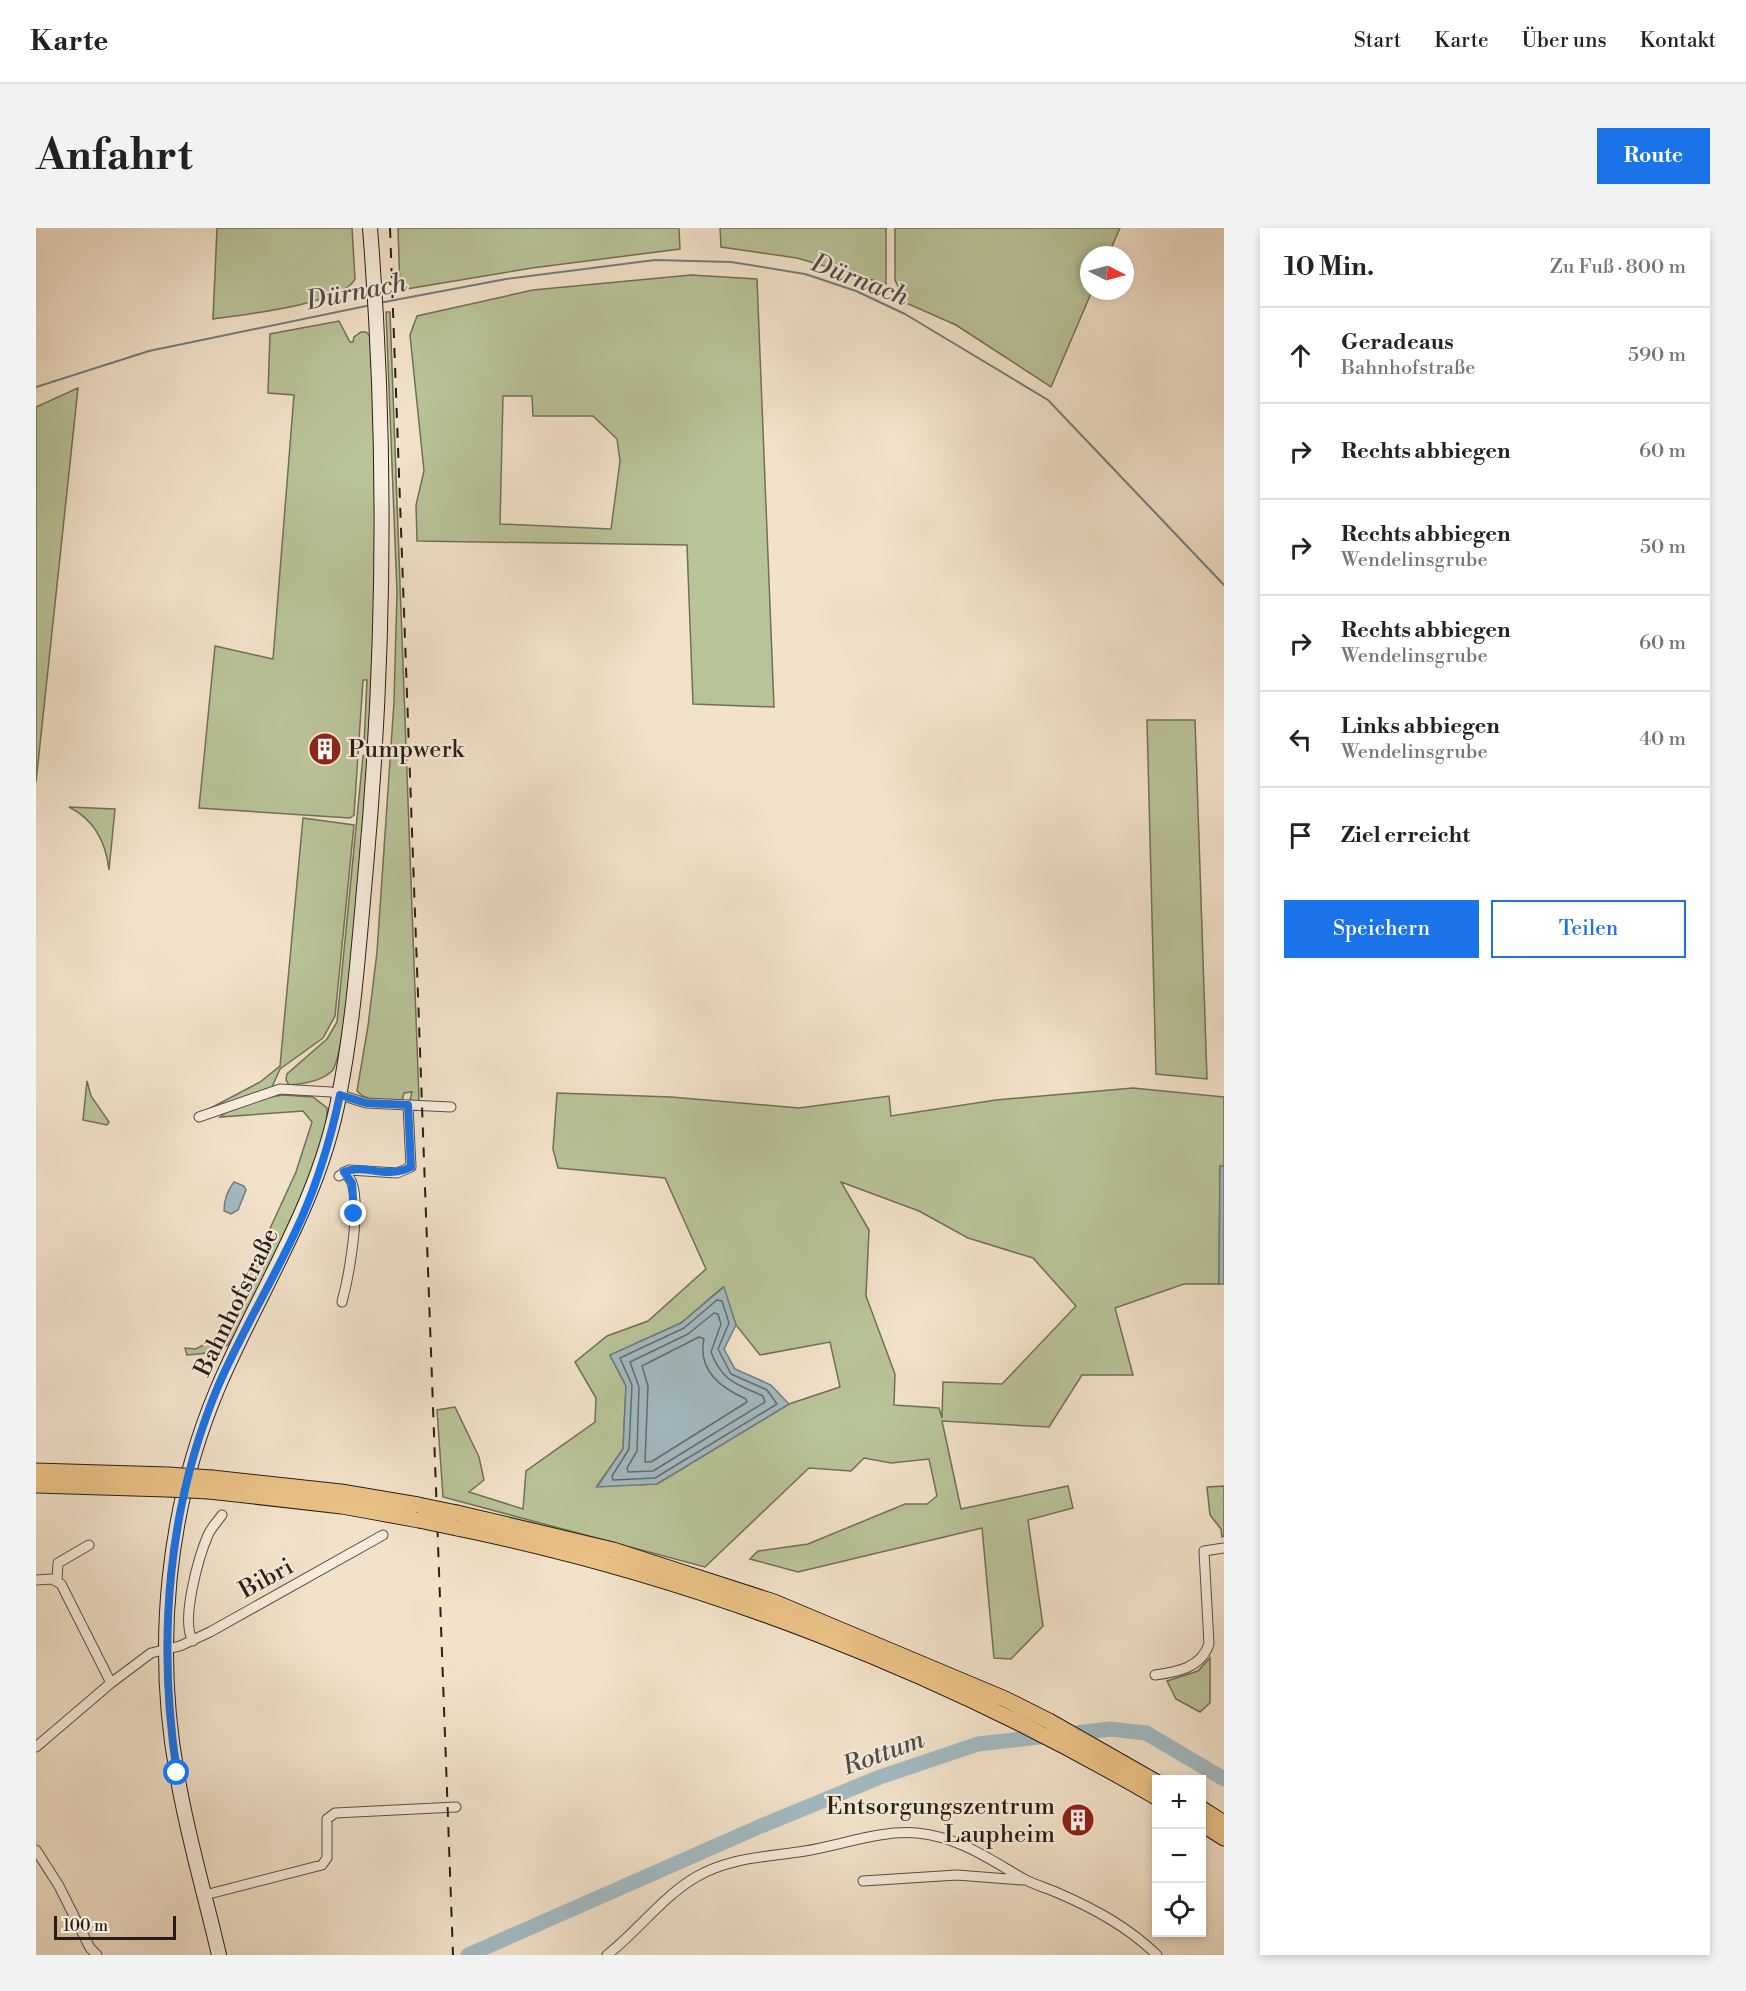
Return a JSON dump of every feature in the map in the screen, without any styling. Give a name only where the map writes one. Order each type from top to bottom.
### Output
[{"type":"highway","points":[[36,1471],[167,1482],[340,1492],[457,1521],[702,1593],[915,1667],[1049,1721],[1152,1780]]},
{"type":"highway","points":[[36,1485],[167,1482]]},
{"type":"highway","points":[[937,1676],[1152,1795]]},
{"type":"highway","points":[[1206,1812],[1224,1823]]},
{"type":"highway","points":[[1206,1827],[1224,1838]]},
{"type":"main road","name":"Bahnhofstraße","points":[[219,1955],[175,1763],[166,1648],[173,1548],[202,1429],[228,1365],[302,1216],[327,1147],[340,1095],[356,986],[376,727],[382,552],[376,315],[370,228]]},
{"type":"street","points":[[199,1117],[280,1089],[315,1090],[366,1103],[451,1107]]},
{"type":"street","points":[[342,1302],[346,1286],[354,1214],[352,1183],[341,1174],[355,1170],[398,1173],[411,1167],[408,1105]]},
{"type":"street","points":[[193,1641],[187,1622],[192,1593],[209,1532],[222,1515]]},
{"type":"street","name":"Bibri","points":[[36,1747],[111,1683],[151,1653],[193,1641],[383,1535]]},
{"type":"street","points":[[89,1545],[57,1563],[57,1580],[111,1683]]},
{"type":"street","points":[[1155,1675],[1194,1665],[1206,1652],[1209,1644],[1204,1551],[1224,1548]]},
{"type":"street","points":[[36,1580],[57,1580]]},
{"type":"street","points":[[205,1895],[322,1865],[327,1858],[327,1819],[335,1813],[456,1807]]},
{"type":"street","points":[[608,1955],[695,1877],[739,1859],[808,1850],[891,1834],[916,1833],[966,1845],[1026,1880],[1109,1917],[1157,1955]]},
{"type":"street","points":[[36,1850],[59,1886],[93,1952],[82,1955]]},
{"type":"street","points":[[863,1881],[957,1875],[1026,1880]]},
{"type":"green space","points":[[217,228],[352,228],[355,279],[347,288],[312,302],[213,319]]},
{"type":"green space","points":[[398,228],[679,228],[680,249],[532,268],[400,290]]},
{"type":"green space","points":[[720,228],[886,228],[886,284],[797,258],[721,247]]},
{"type":"green space","points":[[895,228],[1120,228],[1112,246],[1080,246],[1080,300],[1088,300],[1051,387],[956,325],[906,303],[895,280]]},
{"type":"green space","points":[[691,275],[757,279],[774,707],[693,704],[687,545],[417,541],[416,505],[424,471],[410,335],[417,316],[533,290]],"holes":[[[503,396],[532,396],[533,416],[593,416],[617,439],[620,461],[611,529],[500,524]]]},
{"type":"green space","points":[[386,312],[390,312],[419,1099],[417,1102],[410,1100],[412,1092],[404,1093],[402,1101],[390,1101],[367,1098],[357,1091],[377,952],[394,702],[397,592]]},
{"type":"green space","points":[[339,321],[350,342],[353,342],[354,337],[361,332],[366,332],[372,338],[375,490],[373,643],[368,744],[364,744],[367,680],[363,680],[354,815],[350,818],[199,808],[215,646],[273,659],[294,395],[268,393],[270,334]]},
{"type":"green space","points":[[78,388],[36,782],[36,407]]},
{"type":"green space","points":[[1147,720],[1195,720],[1207,1079],[1156,1074]]},
{"type":"green space","points":[[366,754],[370,756],[356,922],[345,1020],[338,1054],[332,1071],[328,1074],[312,1081],[289,1085],[286,1080],[287,1074],[327,1039],[337,1022],[363,756]]},
{"type":"green space","points":[[69,807],[115,809],[109,870],[105,850],[98,833],[86,818]]},
{"type":"green space","points":[[303,818],[354,825],[335,1016],[323,1038],[280,1069],[272,1087],[207,1110],[260,1082],[280,1066]]},
{"type":"green space","points":[[87,1081],[91,1096],[109,1122],[107,1125],[83,1120]]},
{"type":"green space","points":[[1133,1088],[1224,1097],[1224,1166],[1220,1166],[1219,1284],[1184,1284],[1115,1308],[1133,1375],[1082,1375],[1049,1427],[942,1421],[961,1509],[1068,1486],[1073,1508],[1028,1520],[1043,1626],[1011,1659],[994,1658],[982,1528],[798,1572],[750,1559],[758,1551],[808,1544],[905,1504],[927,1504],[937,1496],[929,1459],[891,1463],[864,1458],[851,1471],[809,1468],[705,1567],[443,1497],[437,1410],[455,1407],[479,1457],[484,1480],[469,1492],[523,1509],[526,1471],[595,1422],[596,1398],[575,1362],[607,1336],[648,1321],[706,1269],[665,1178],[558,1168],[553,1149],[557,1093],[671,1097],[799,1108],[889,1096],[891,1116],[996,1100]],"holes":[[[841,1182],[919,1211],[968,1238],[1033,1258],[1076,1306],[1002,1384],[943,1382],[942,1418],[939,1408],[894,1405],[895,1374],[866,1296],[869,1230]],[[723,1287],[736,1325],[760,1355],[830,1342],[840,1387],[789,1404],[657,1484],[597,1486],[623,1449],[626,1386],[610,1355],[681,1323]]]},
{"type":"green space","points":[[283,1095],[313,1097],[327,1108],[326,1127],[313,1173],[281,1245],[233,1338],[228,1345],[208,1353],[187,1355],[185,1348],[196,1349],[221,1335],[296,1172],[312,1122],[303,1111],[220,1117],[241,1105]]},
{"type":"green space","points":[[1224,1486],[1224,1536],[1222,1537],[1221,1529],[1210,1515],[1207,1487]]},
{"type":"green space","points":[[1210,1658],[1210,1703],[1200,1712],[1176,1699],[1167,1681],[1198,1671]]},
{"type":"water","points":[[1220,1166],[1224,1166],[1224,1284],[1219,1284]]},
{"type":"water","points":[[234,1182],[244,1186],[246,1190],[238,1210],[231,1214],[224,1211],[224,1207],[226,1195]]},
{"type":"water","points":[[724,1287],[736,1325],[724,1349],[735,1369],[771,1385],[789,1404],[657,1484],[597,1487],[623,1449],[626,1386],[610,1355],[681,1323]]},
{"type":"waterway","name":"Dürnach","points":[[379,303],[506,279],[655,260],[731,262],[805,274],[856,291],[905,314],[1048,400],[1224,585]]},
{"type":"waterway","name":"Dürnach","points":[[36,387],[149,351],[371,305]]},
{"type":"waterway","name":"Rottum","points":[[468,1955],[761,1826],[880,1777],[978,1744],[1110,1729],[1146,1733],[1224,1779]]},
{"type":"railway","points":[[390,228],[453,1955]]},
{"type":"place","name":"Pumpwerk","points":[[325,749]]},
{"type":"place","name":"Entsorgungszentrum Laupheim","points":[[1078,1820]]},
{"type":"route","points":[[177,1773],[170,1731],[167,1689],[169,1582],[173,1548],[191,1466],[202,1429],[228,1365],[302,1216],[327,1147],[340,1095],[352,1101],[408,1105],[411,1167],[398,1173],[355,1170],[344,1172],[352,1183],[354,1214]]}]
